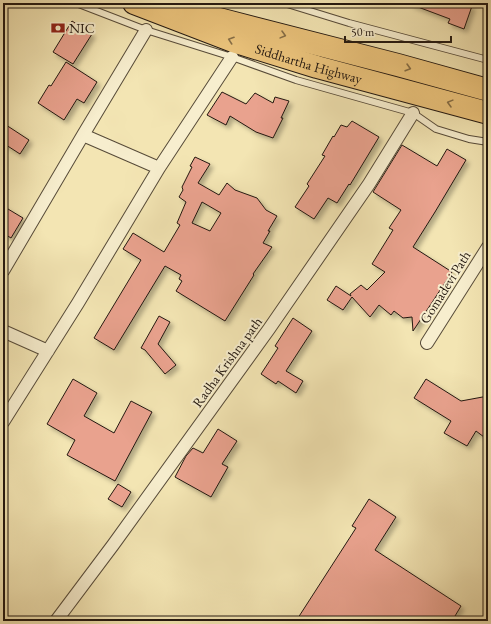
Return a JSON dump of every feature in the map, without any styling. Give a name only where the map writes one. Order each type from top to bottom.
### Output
[{"type":"highway","name":"Siddhartha Highway","points":[[134,3],[233,41],[317,67],[488,113]]},
{"type":"highway","name":"Siddhartha Highway","points":[[179,3],[215,18],[398,65],[488,90]]},
{"type":"street","points":[[3,271],[146,30]]},
{"type":"street","points":[[3,422],[82,296],[159,168],[232,57]]},
{"type":"street","name":"Radha Krishna path","points":[[56,621],[122,533],[269,329],[369,184],[413,113]]},
{"type":"street","points":[[83,135],[159,168]]},
{"type":"street","name":"Gomadevi Path","points":[[427,343],[488,247]]},
{"type":"street","points":[[3,331],[48,351]]},
{"type":"lane","points":[[76,3],[146,30],[232,57],[296,80],[413,113],[436,129],[469,139],[488,142]]},
{"type":"lane","points":[[284,3],[349,23],[488,60]]},
{"type":"building","points":[[410,3],[464,3],[472,6],[464,29],[448,23],[450,19]]},
{"type":"building","points":[[72,21],[92,34],[73,64],[53,52]]},
{"type":"building","points":[[66,62],[97,82],[84,103],[77,99],[64,120],[38,103]]},
{"type":"building","points":[[222,92],[246,104],[255,93],[273,103],[275,97],[289,101],[281,118],[283,118],[273,138],[256,132],[230,116],[226,125],[207,115]]},
{"type":"building","points":[[352,121],[379,137],[350,185],[349,184],[337,203],[328,198],[314,219],[295,207],[309,186],[307,184],[325,156],[322,155],[333,136],[334,137],[341,125],[347,127]]},
{"type":"building","points":[[3,123],[29,140],[20,154],[3,143]]},
{"type":"building","points":[[402,145],[437,166],[447,149],[466,160],[413,247],[452,272],[413,331],[412,317],[403,318],[394,311],[391,315],[379,305],[370,317],[352,297],[343,310],[327,300],[336,286],[351,296],[350,294],[361,285],[367,290],[385,272],[372,264],[393,230],[389,228],[401,210],[373,192]]},
{"type":"building","points":[[195,157],[210,164],[198,183],[219,195],[227,183],[235,190],[257,198],[266,210],[277,216],[263,243],[272,247],[253,274],[254,275],[225,321],[176,291],[182,281],[179,279],[181,275],[165,266],[114,350],[94,338],[141,260],[123,249],[133,233],[164,252],[180,225],[177,223],[186,202],[179,197],[183,190],[182,187],[192,167],[190,166]],"holes":[[[202,202],[221,213],[210,231],[192,223]]]},
{"type":"building","points":[[3,206],[23,218],[11,238],[3,233]]},
{"type":"building","points":[[159,316],[170,322],[158,344],[176,365],[165,374],[145,350],[141,348]]},
{"type":"building","points":[[293,318],[312,331],[286,371],[303,381],[296,393],[278,381],[276,384],[261,374],[278,348],[275,346]]},
{"type":"building","points":[[73,379],[97,393],[84,416],[114,433],[131,401],[152,412],[115,481],[67,455],[75,440],[47,424]]},
{"type":"building","points":[[426,379],[461,401],[488,396],[488,440],[476,431],[467,446],[444,433],[451,421],[414,398]]},
{"type":"building","points":[[218,429],[237,441],[222,464],[228,467],[211,497],[175,477],[186,456],[193,448],[203,453]]},
{"type":"building","points":[[118,484],[131,492],[122,507],[108,499]]},
{"type":"building","points":[[369,499],[396,517],[375,550],[461,606],[452,621],[296,621],[356,528],[352,526]]},
{"type":"place","name":"NIC","points":[[58,28]]}]
